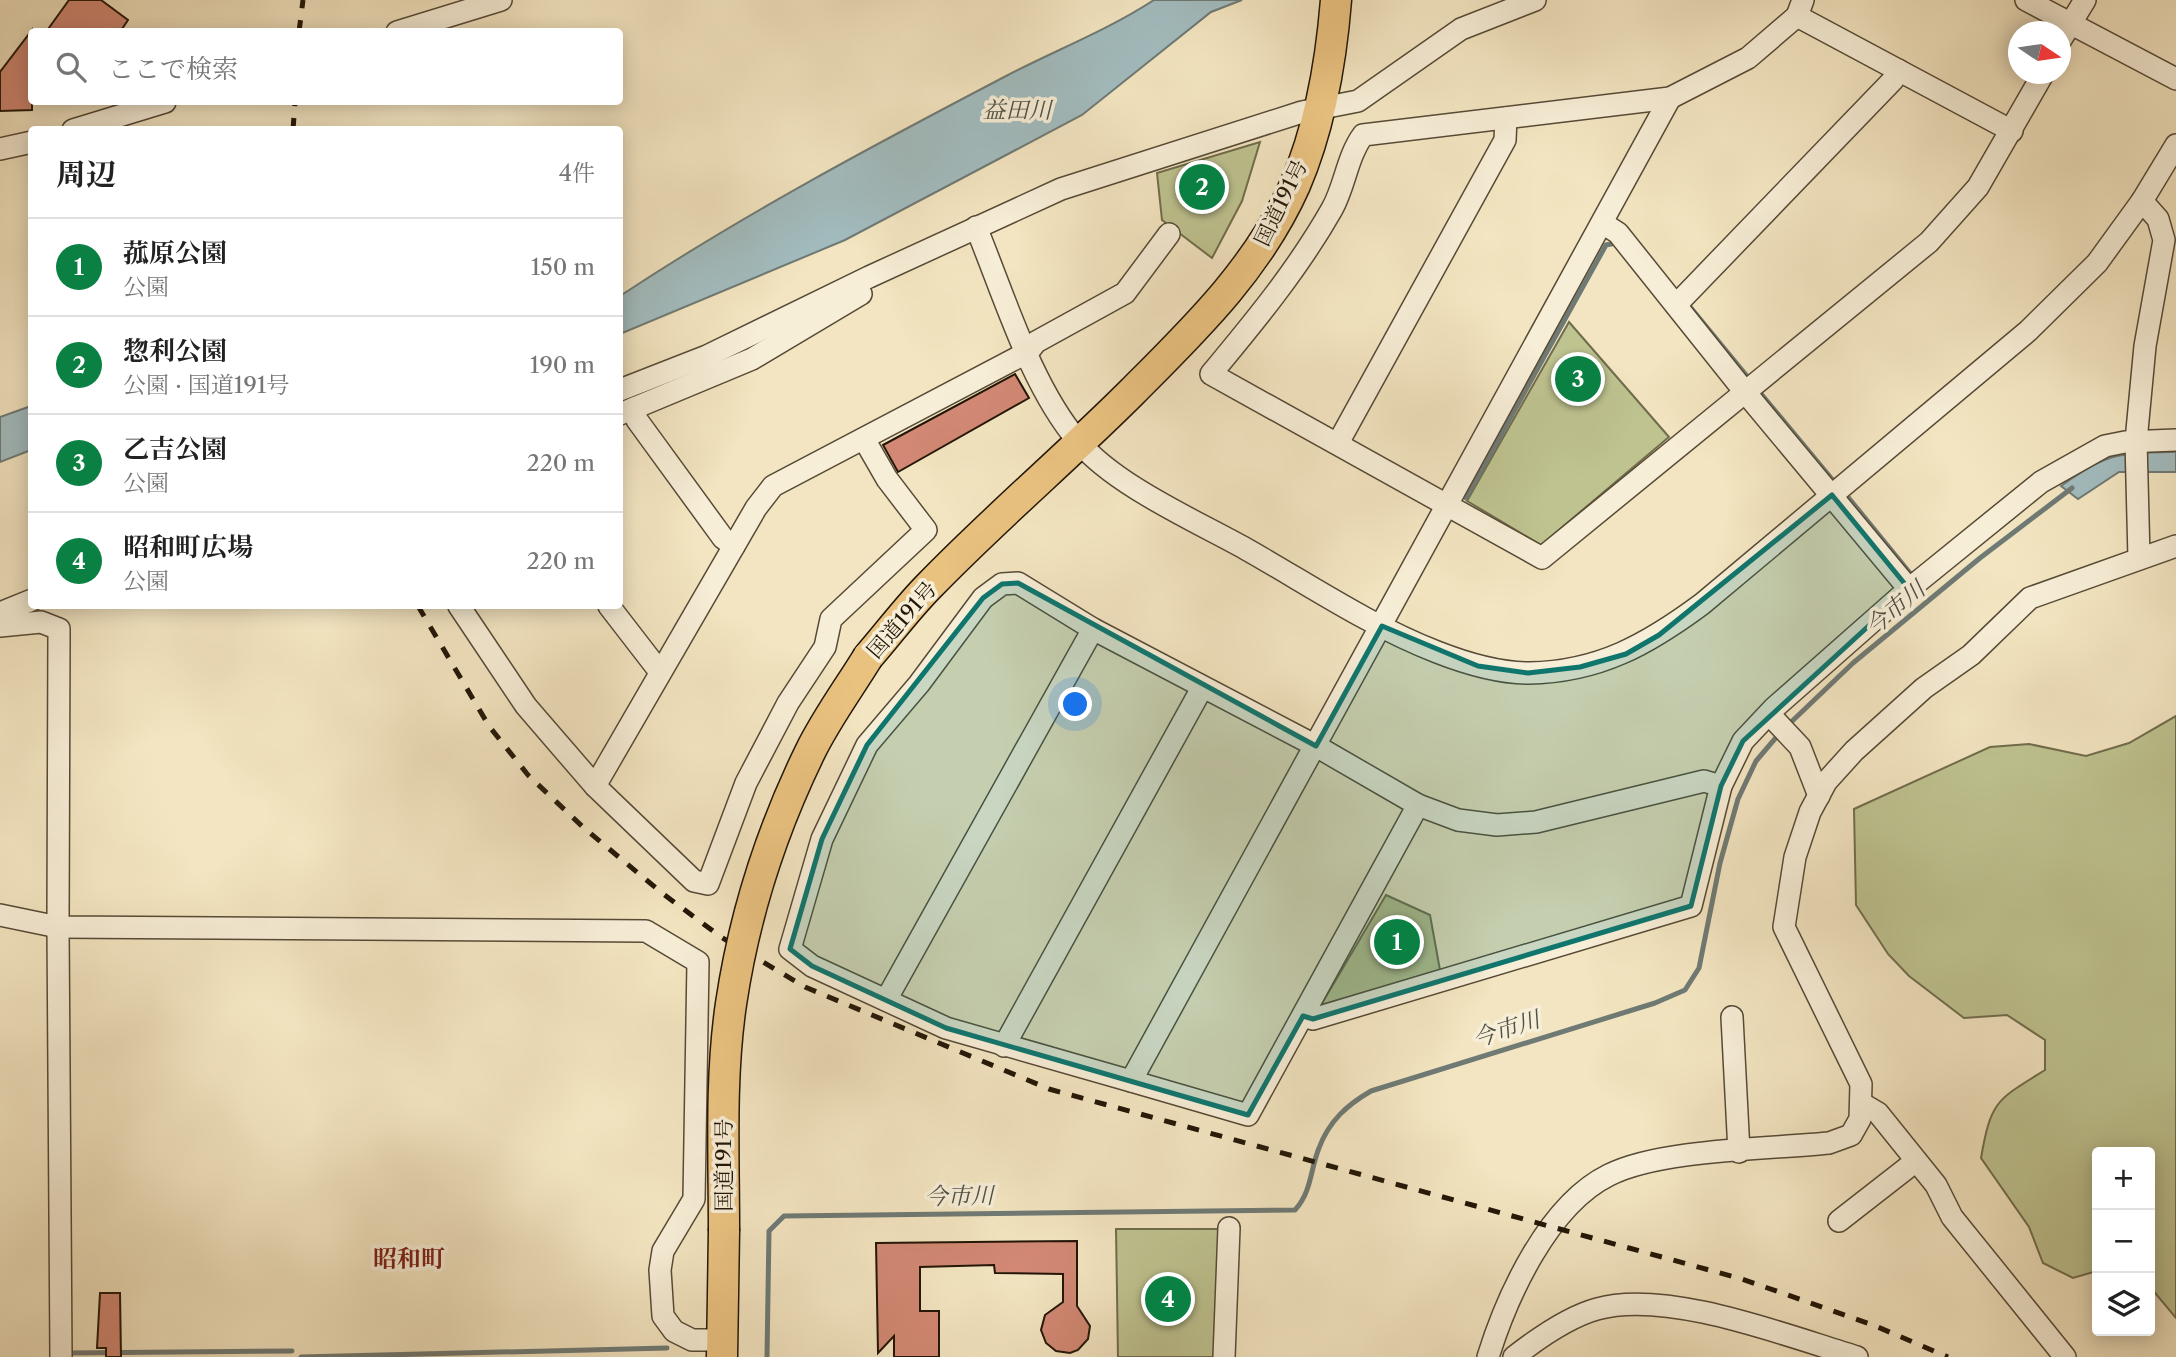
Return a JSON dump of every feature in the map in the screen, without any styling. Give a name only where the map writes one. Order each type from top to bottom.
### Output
[{"type":"highway","name":"国道191号","points":[[722,1349],[724,1109],[731,1005],[747,918],[771,843],[811,750],[868,657],[929,585],[1080,444],[1215,308],[1254,258],[1295,185],[1321,108],[1336,0]]},
{"type":"street","points":[[410,28],[501,0]]},
{"type":"street","points":[[623,389],[707,356],[869,277],[1060,189],[1321,108],[1358,101],[1461,29],[1535,0]]},
{"type":"street","points":[[2026,0],[2052,21]]},
{"type":"street","points":[[2071,22],[2085,0]]},
{"type":"street","points":[[2011,131],[1898,71],[1800,8],[1748,58],[1670,98],[1363,135],[1333,207],[1291,273],[1212,374],[1542,558],[1929,242],[1978,187],[2011,131],[2037,84]]},
{"type":"street","points":[[2071,35],[2176,79]]},
{"type":"street","points":[[1676,305],[1893,80],[1898,71]]},
{"type":"street","points":[[1131,1081],[1382,626],[1445,506],[1604,224],[1670,98]]},
{"type":"street","points":[[86,126],[155,105]]},
{"type":"street","points":[[1338,443],[1504,140],[1506,118]]},
{"type":"street","points":[[0,149],[28,143]]},
{"type":"street","points":[[976,228],[1051,406],[1080,444],[1122,479],[1382,626],[1435,651],[1478,666],[1528,673],[1580,667],[1626,654],[1660,635],[1702,604],[2028,331],[2097,263],[2142,201],[2176,145]]},
{"type":"street","points":[[2139,558],[2136,447],[2145,345],[2164,240],[2158,219],[2142,201]]},
{"type":"street","points":[[1604,224],[1618,233],[1745,392],[1909,589]]},
{"type":"street","points":[[595,786],[734,545],[773,486],[1028,352],[1036,342],[1125,293],[1169,234]]},
{"type":"street","points":[[734,545],[723,538],[637,420],[627,411],[752,359],[863,293],[869,277]]},
{"type":"street","points":[[461,609],[526,706],[595,786],[694,881],[708,884],[746,783],[788,703],[825,647],[831,619],[926,530],[887,479],[864,439]]},
{"type":"street","points":[[1303,1016],[1313,1019],[1691,906],[1721,786],[1742,741],[1909,589],[2041,482],[2105,446],[2136,447],[2176,440]]},
{"type":"street","points":[[1488,1357],[1499,1321],[1527,1266],[1552,1227],[1576,1199],[1607,1175],[1668,1158],[1829,1143],[1851,1135],[1860,1119],[1861,1084],[1784,927],[1795,857],[1810,812],[1826,782],[1854,751],[1924,688],[1971,655],[2030,598],[2176,546]]},
{"type":"street","points":[[1418,805],[1248,1115],[946,1028],[813,966],[790,949],[822,839],[867,745],[919,684],[983,598],[1002,584],[1018,583],[1093,629],[1315,746],[1418,805],[1458,820],[1497,825],[1536,822],[1704,781],[1721,786]]},
{"type":"street","points":[[0,613],[28,602]]},
{"type":"street","points":[[611,609],[660,673]]},
{"type":"street","points":[[0,626],[41,622],[59,629],[61,1357]]},
{"type":"street","points":[[886,1000],[1093,629]]},
{"type":"street","points":[[1004,1046],[1202,688]]},
{"type":"street","points":[[1771,716],[1797,743],[1819,796]]},
{"type":"street","points":[[0,915],[58,927],[646,931],[698,962],[694,1199],[663,1251],[660,1270],[663,1316],[674,1331],[692,1340],[722,1349]]},
{"type":"street","points":[[1732,1017],[1739,1152]]},
{"type":"street","points":[[1861,1103],[1878,1113],[1936,1185],[1952,1217],[2065,1357]]},
{"type":"street","points":[[1839,1221],[1916,1161]]},
{"type":"street","points":[[1224,1357],[1229,1228]]},
{"type":"street","points":[[1514,1357],[1550,1332],[1595,1309],[1628,1303],[1723,1317],[1857,1357]]},
{"type":"highlighted area","points":[[1832,495],[1909,589],[1743,741],[1721,786],[1691,906],[1313,1019],[1303,1016],[1248,1115],[946,1028],[812,966],[790,949],[822,839],[867,745],[983,598],[1002,584],[1018,583],[1316,746],[1382,626],[1478,666],[1528,673],[1580,667],[1626,654],[1659,635]]},
{"type":"green space","points":[[1260,142],[1242,201],[1212,258],[1162,220],[1157,173]]},
{"type":"green space","points":[[1569,322],[1669,437],[1541,545],[1467,501]]},
{"type":"green space","points":[[2176,716],[2176,1318],[2155,1293],[2155,1147],[2092,1147],[2092,1272],[2073,1278],[2043,1263],[2029,1227],[1981,1158],[1988,1124],[1999,1104],[2016,1088],[2045,1070],[2045,1040],[2007,1015],[1964,1018],[1909,976],[1888,954],[1856,905],[1854,809],[1990,747],[2029,744],[2086,756],[2129,743]]},
{"type":"green space","points":[[1386,895],[1430,915],[1440,970],[1321,1005]]},
{"type":"green space","points":[[1116,1229],[1218,1229],[1218,1357],[1118,1357]]},
{"type":"water","name":"益田川","points":[[1154,0],[1242,0],[1211,12],[1082,115],[845,240],[623,333],[623,294],[667,266],[762,208],[860,154],[1008,75],[1119,21]]},
{"type":"water","points":[[28,407],[28,451],[0,462],[0,417]]},
{"type":"water","points":[[2176,452],[2176,472],[2119,472],[2078,499],[2061,486],[2091,466],[2115,457]]},
{"type":"building","points":[[69,0],[101,0],[128,20],[123,28],[49,28]]},
{"type":"building","points":[[28,35],[28,105],[32,105],[32,110],[0,111],[0,72]]},
{"type":"building","points":[[1015,374],[1029,398],[898,472],[883,445]]},
{"type":"building","points":[[1077,1241],[1077,1306],[1090,1326],[1088,1339],[1078,1350],[1070,1353],[1056,1351],[1046,1343],[1041,1330],[1045,1315],[1063,1302],[1063,1274],[995,1273],[994,1265],[920,1267],[920,1311],[939,1311],[939,1357],[894,1357],[894,1336],[878,1353],[876,1243]]},
{"type":"building","points":[[100,1293],[120,1293],[121,1357],[106,1357],[106,1348],[97,1348]]},
{"type":"waterway","points":[[1466,498],[1606,245],[1616,243]]},
{"type":"waterway","points":[[1691,308],[1751,381]]},
{"type":"waterway","points":[[1757,389],[1836,484]]},
{"type":"waterway","name":"今市川","points":[[1787,726],[1853,663],[1980,558],[2072,488]]},
{"type":"waterway","points":[[1843,491],[1914,578]]},
{"type":"waterway","name":"今市川","points":[[767,1357],[769,1231],[784,1216],[1295,1210],[1305,1195],[1316,1156],[1328,1130],[1347,1108],[1371,1091],[1655,1003],[1685,990],[1699,968],[1720,863],[1738,799],[1756,761],[1780,733]]},
{"type":"waterway","points":[[301,1357],[667,1348]]},
{"type":"waterway","points":[[69,1353],[292,1351]]},
{"type":"railway","points":[[300,28],[303,0]]},
{"type":"railway","points":[[293,126],[295,105]]},
{"type":"railway","points":[[420,609],[489,726],[528,775],[584,828],[662,893],[721,937],[805,987],[1049,1089],[1742,1279],[1873,1325],[1948,1357]]},
{"type":"place","name":"惣利公園","points":[[1202,187]]},
{"type":"place","name":"乙吉公園","points":[[1578,379]]},
{"type":"place","name":"菰原公園","points":[[1397,942]]},
{"type":"place","name":"昭和町広場","points":[[1168,1299]]},
{"type":"district","name":"昭和町","points":[[409,1259]]}]
